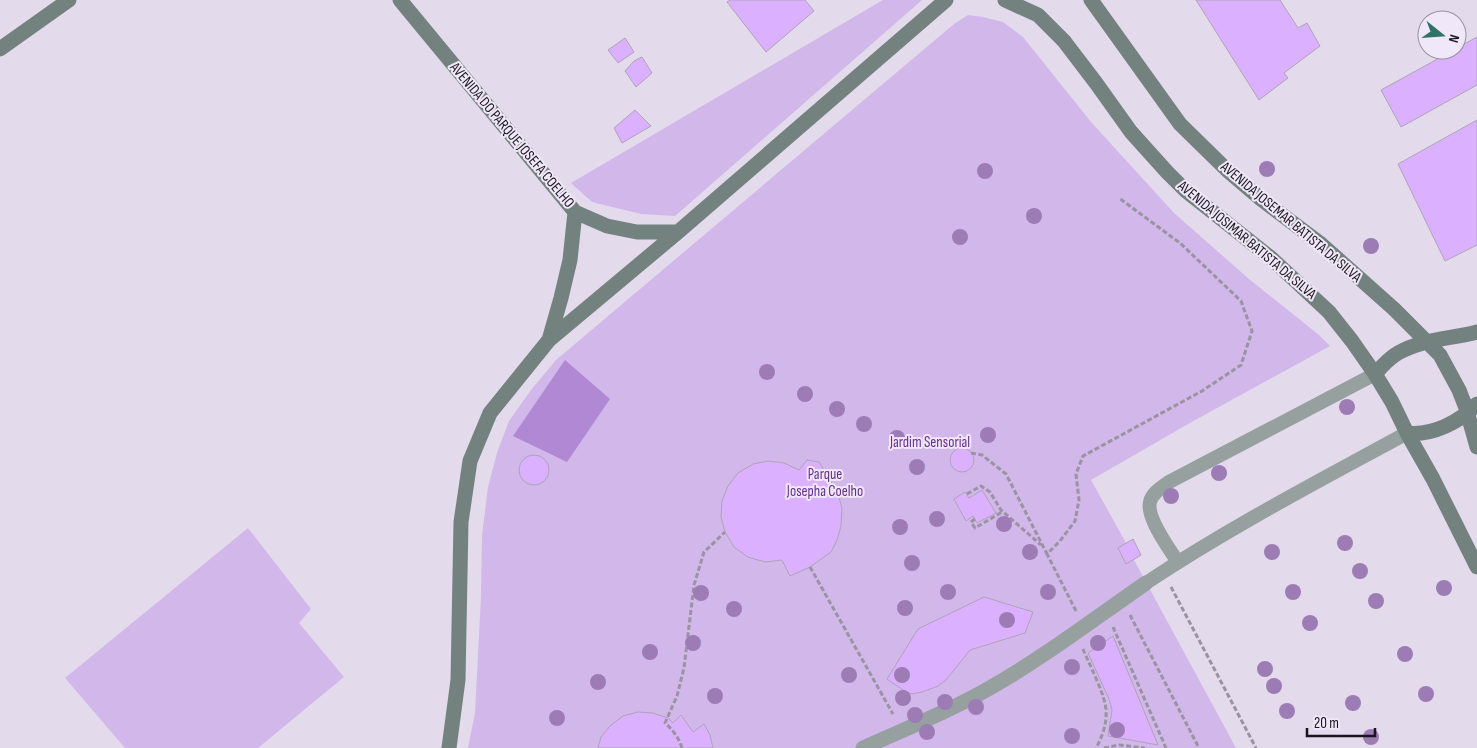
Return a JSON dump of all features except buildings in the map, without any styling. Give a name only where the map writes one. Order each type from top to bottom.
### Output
[{"type":"main road","points":[[0,49],[69,0]]},
{"type":"main road","name":"AVENIDA DO PARQUE JOSEFA COELHO","points":[[400,0],[575,212],[606,226],[638,232],[678,232]]},
{"type":"main road","points":[[450,748],[458,680],[461,522],[470,461],[490,413],[549,340],[678,232],[946,0]]},
{"type":"main road","name":"AVENIDA JOSIMAR BATISTA DA SILVA","points":[[1005,0],[1038,15],[1064,41],[1131,132],[1185,190],[1271,258],[1330,312],[1375,374],[1392,402],[1477,567]]},
{"type":"main road","name":"AVENIDA JOSEMAR BATISTA DA SILVA","points":[[1092,0],[1180,124],[1227,170],[1254,193],[1321,244],[1394,309],[1440,355],[1472,408],[1477,447]]},
{"type":"main road","points":[[549,340],[570,260],[575,212]]},
{"type":"main road","points":[[1375,374],[1397,353],[1416,344],[1477,332]]},
{"type":"main road","points":[[1407,433],[1415,434],[1440,428],[1452,423],[1472,408]]},
{"type":"street","points":[[863,748],[959,705],[988,689],[1080,630],[1146,583]]},
{"type":"lane","points":[[1178,562],[1161,536],[1149,511],[1150,500],[1159,489],[1375,374]]},
{"type":"lane","points":[[1146,583],[1282,501],[1407,433]]},
{"type":"path","points":[[1047,554],[1060,541],[1075,521],[1079,500],[1076,474],[1084,456],[1202,391],[1242,364],[1252,331],[1241,301],[1180,244],[1118,198]]},
{"type":"path","points":[[971,453],[982,455],[1006,474],[1047,554],[1080,630],[1106,710],[1105,724],[1096,748]]},
{"type":"path","points":[[967,494],[981,486],[990,492],[1003,512],[1043,546]]},
{"type":"path","points":[[976,520],[971,522],[975,528],[1003,512]]},
{"type":"path","points":[[682,748],[678,738],[665,723],[677,696],[684,668],[694,585],[704,552],[725,532]]},
{"type":"path","points":[[810,567],[902,731]]},
{"type":"path","points":[[1164,572],[1256,748]]},
{"type":"path","points":[[1122,600],[1199,748]]},
{"type":"path","points":[[1106,612],[1166,748]]},
{"type":"path","points":[[1104,748],[1118,745],[1145,748]]},
{"type":"green space","points":[[883,0],[922,0],[675,216],[641,214],[592,202],[571,183]]},
{"type":"green space","name":"Parque Josepha Coelho","points":[[968,15],[1003,22],[1023,37],[1091,122],[1174,213],[1249,279],[1330,346],[1091,480],[1126,543],[1133,539],[1141,555],[1134,560],[1236,748],[468,748],[475,713],[482,536],[488,487],[497,453],[509,421],[556,360],[954,24]]},
{"type":"green space","points":[[248,528],[311,609],[299,623],[344,677],[258,748],[125,748],[65,678]]},
{"type":"shaded area","points":[[565,360],[610,399],[567,462],[513,436]]},
{"type":"park label","name":"Jardim Sensorial","points":[[930,442]]}]
